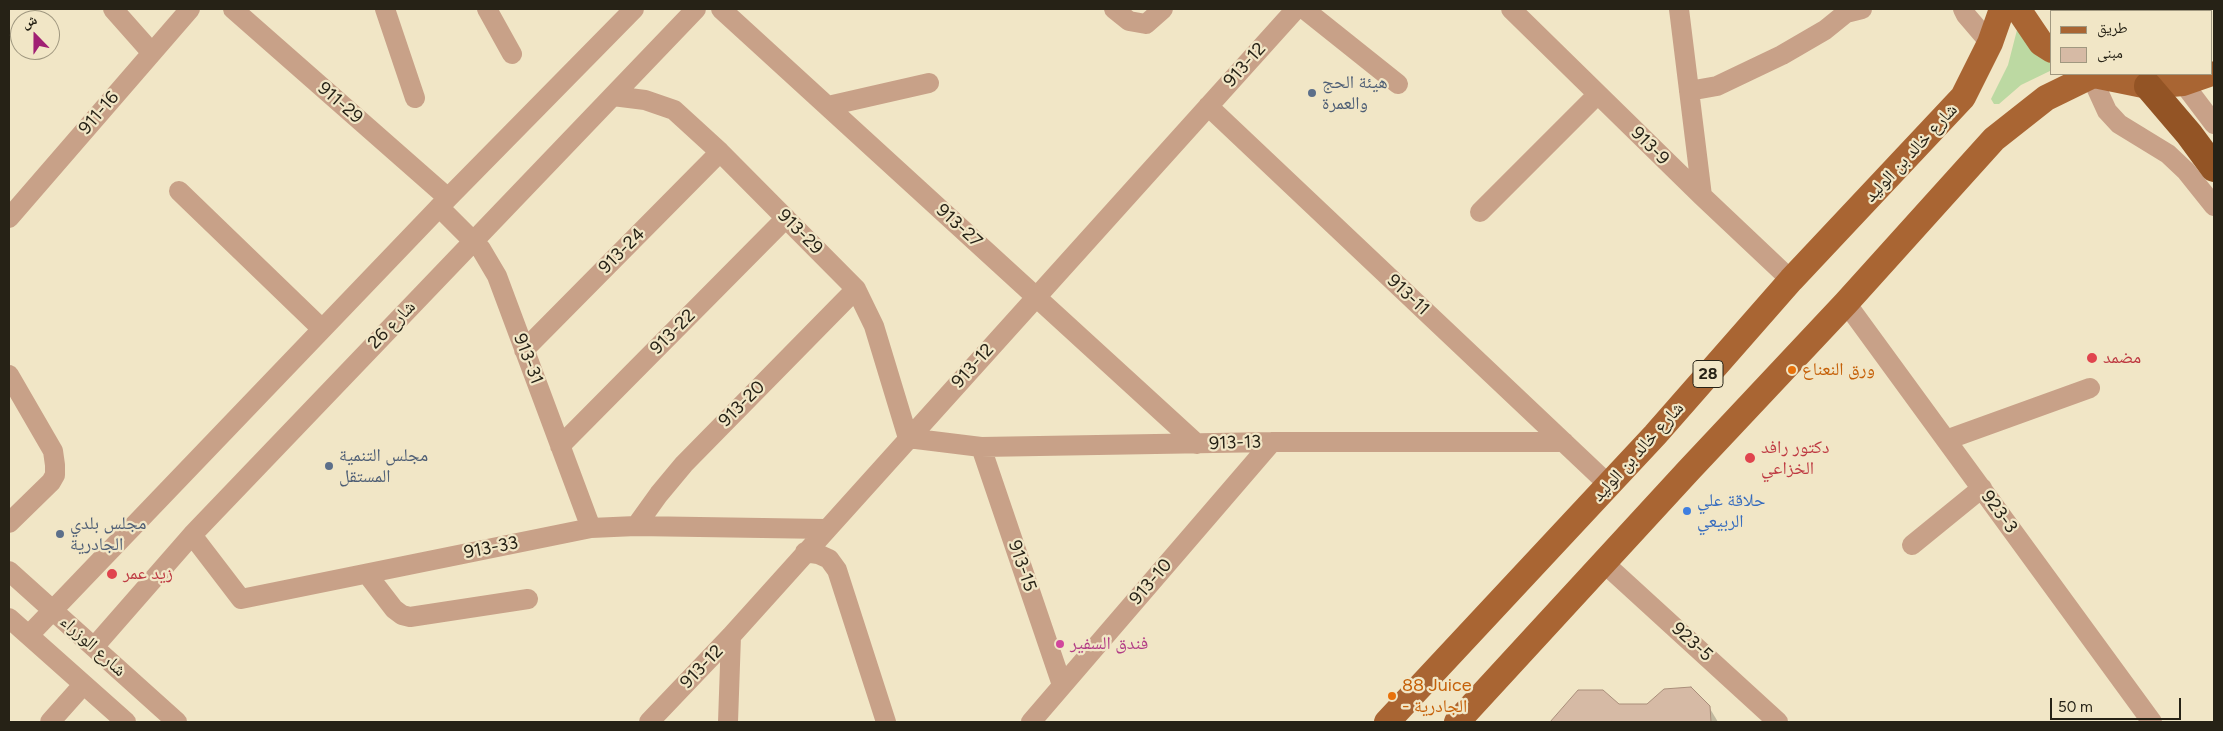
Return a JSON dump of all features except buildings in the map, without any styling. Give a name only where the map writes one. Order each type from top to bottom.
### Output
[{"type":"highway","points":[[2148,86],[2189,134],[2214,168]]},
{"type":"main road","name":"شارع خالد بن الوليد","points":[[1387,722],[1609,485],[1791,280],[1963,97],[1990,43],[2002,9]]},
{"type":"main road","points":[[2018,9],[2041,43],[2050,49]]},
{"type":"main road","points":[[1457,722],[1846,302],[1994,139],[2046,98],[2090,75],[2148,86],[2183,83],[2206,75]]},
{"type":"street","points":[[114,9],[152,53]]},
{"type":"street","name":"911-16","points":[[9,218],[190,9]]},
{"type":"street","name":"911-29","points":[[233,9],[443,202]]},
{"type":"street","points":[[385,9],[415,98]]},
{"type":"street","points":[[487,9],[512,54]]},
{"type":"street","points":[[28,635],[54,611],[443,202],[634,9]]},
{"type":"street","name":"شارع 26","points":[[94,647],[192,535],[696,9]]},
{"type":"street","name":"913-27","points":[[721,9],[1197,444]]},
{"type":"street","points":[[1114,9],[1129,21],[1146,24],[1163,9]]},
{"type":"street","name":"913-12","points":[[649,722],[731,636],[1296,9]]},
{"type":"street","points":[[1304,9],[1398,84]]},
{"type":"street","name":"913-9","points":[[1511,9],[1702,196],[1791,280]]},
{"type":"street","points":[[1679,9],[1702,196]]},
{"type":"street","points":[[1689,91],[1717,86],[1782,56],[1824,30],[1846,13],[1862,9]]},
{"type":"street","points":[[1963,9],[1966,16],[1990,43]]},
{"type":"street","points":[[2090,75],[2107,111],[2119,124],[2168,154],[2186,171],[2214,206]]},
{"type":"street","points":[[828,106],[928,83]]},
{"type":"street","points":[[2183,83],[2214,123]]},
{"type":"street","points":[[1480,212],[1598,94]]},
{"type":"street","name":"913-29","points":[[613,96],[645,100],[674,110],[720,152],[856,288],[874,326],[908,438]]},
{"type":"street","name":"913-11","points":[[1208,106],[1609,485]]},
{"type":"street","name":"913-24","points":[[524,350],[720,152]]},
{"type":"street","points":[[179,191],[322,329]]},
{"type":"street","name":"913-31","points":[[443,202],[487,258],[497,276],[591,528]]},
{"type":"street","name":"913-22","points":[[560,446],[786,218]]},
{"type":"street","name":"913-20","points":[[636,526],[684,464],[856,288]]},
{"type":"street","name":"923-3","points":[[1846,302],[2152,722]]},
{"type":"street","points":[[9,375],[53,451],[55,475],[51,482],[9,524]]},
{"type":"street","points":[[1946,440],[2090,388]]},
{"type":"street","name":"913-13","points":[[908,438],[981,447],[1272,442],[1564,442]]},
{"type":"street","name":"913-10","points":[[1031,722],[1272,442]]},
{"type":"street","name":"913-15","points":[[981,447],[1062,685]]},
{"type":"street","points":[[1912,544],[1982,488]]},
{"type":"street","name":"913-33","points":[[192,535],[241,599],[591,528],[636,526],[826,529]]},
{"type":"street","points":[[805,552],[818,554],[829,559],[837,570],[886,722]]},
{"type":"street","name":"923-5","points":[[1604,563],[1778,722]]},
{"type":"street","name":"شارع الوزراء","points":[[9,571],[176,722]]},
{"type":"street","points":[[367,574],[394,609],[402,615],[410,617],[528,599]]},
{"type":"street","name":"شارع الوزراء","points":[[9,618],[126,722]]},
{"type":"street","points":[[728,722],[731,636]]},
{"type":"street","points":[[50,722],[83,685]]},
{"type":"green space","points":[[2203,9],[2204,10],[2080,10]]},
{"type":"green space","points":[[2017,30],[2050,59],[2050,71],[2021,85],[1999,104],[1994,104],[1991,99],[2008,65]]},
{"type":"place","name":"هيئة الحج والعمرة","points":[[1312,93]]},
{"type":"place","name":"مضمد","points":[[2092,358]]},
{"type":"place","name":"ورق النعناع","points":[[1792,370]]},
{"type":"place","name":"دكتور رافد الخزاعي","points":[[1750,458]]},
{"type":"place","name":"مجلس التنمية المستقل","points":[[329,466]]},
{"type":"place","name":"حلاقة علي الربيعي","points":[[1687,511]]},
{"type":"place","name":"مجلس بلدي الجادرية","points":[[60,534]]},
{"type":"place","name":"زيد عمر","points":[[112,574]]},
{"type":"place","name":"فندق السفير","points":[[1060,644]]},
{"type":"place","name":"88 Juice - الجادرية","points":[[1392,696]]}]
